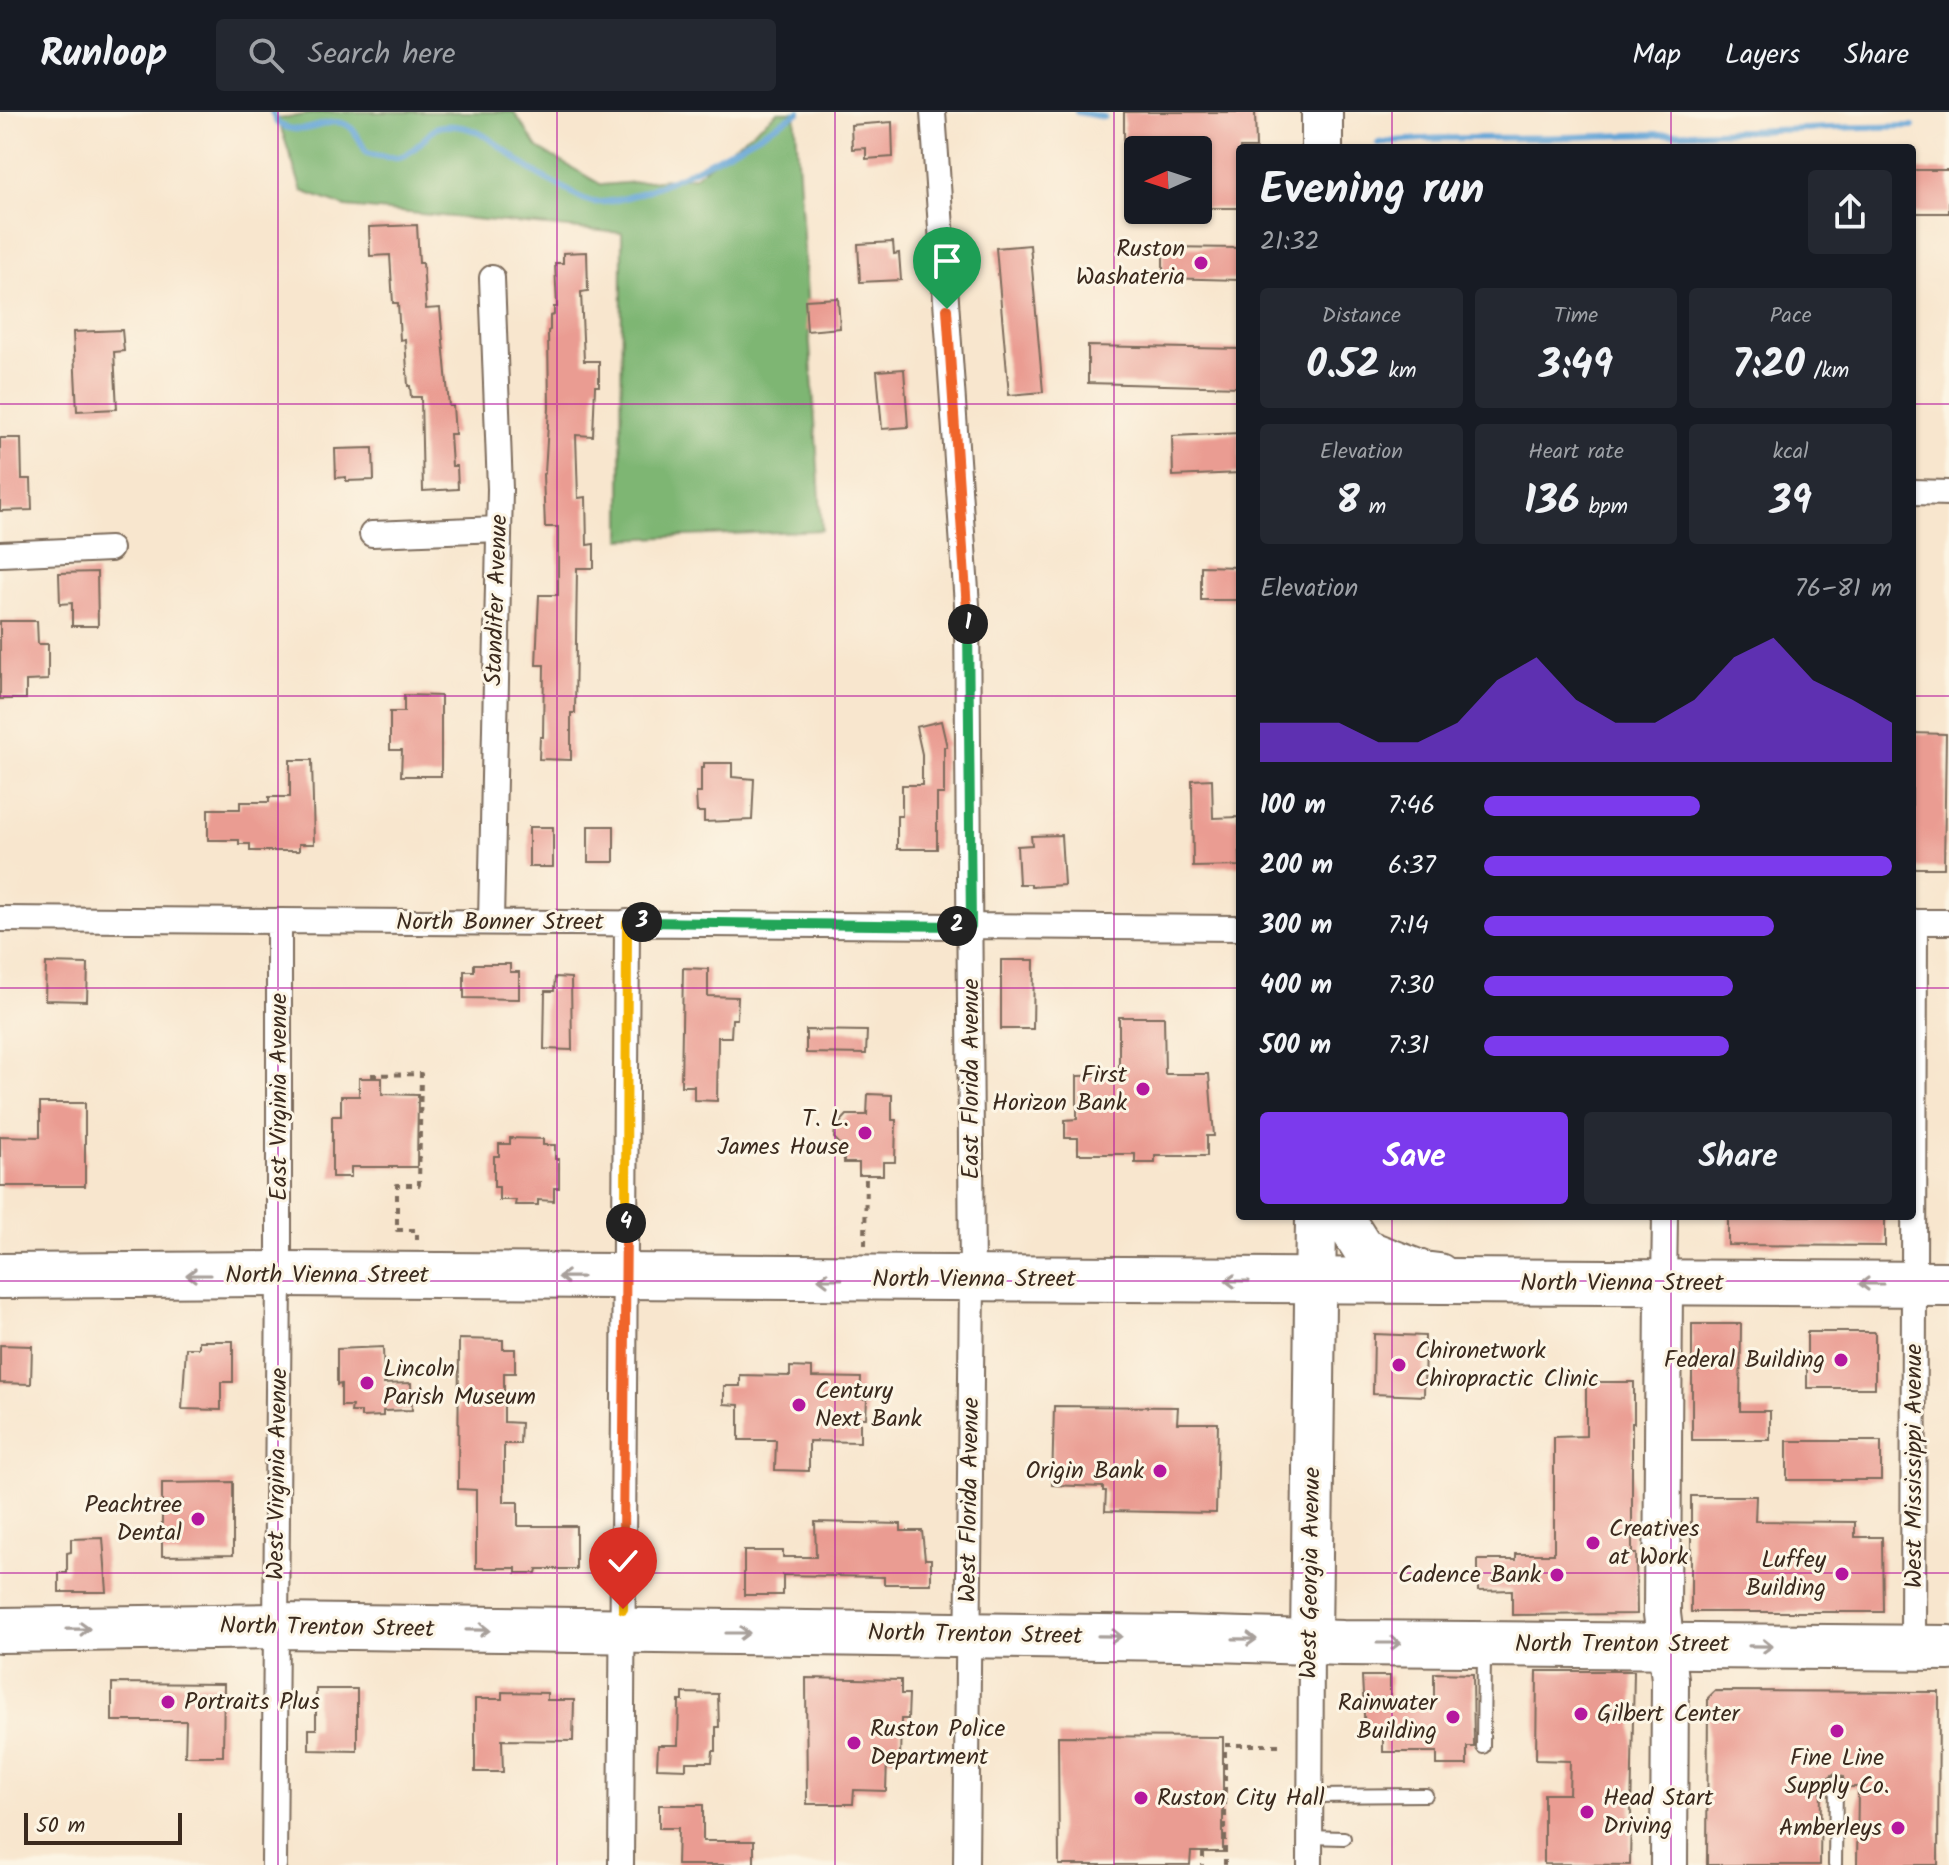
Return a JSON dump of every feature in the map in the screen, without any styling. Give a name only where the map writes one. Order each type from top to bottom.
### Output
[{"type":"highway","name":"North Vienna Street","points":[[0,1276],[279,1274],[1932,1284]]},
{"type":"highway","name":"North Trenton Street","points":[[0,1630],[276,1626],[968,1635],[1496,1647],[1931,1648]]},
{"type":"main road","points":[[1322,112],[1322,144]]},
{"type":"main road","name":"West Georgia Avenue","points":[[1311,1641],[1316,1220]]},
{"type":"main road","points":[[1345,1220],[1363,1249],[1423,1272],[1498,1282]]},
{"type":"main road","points":[[1664,1283],[1662,1614],[1670,1679],[1669,1865]]},
{"type":"street","name":"East Florida Avenue","points":[[933,112],[967,605],[972,1280]]},
{"type":"street","name":"Standifer Avenue","points":[[491,921],[499,529],[492,278]]},
{"type":"street","points":[[1916,492],[1949,493]]},
{"type":"street","points":[[372,534],[499,529]]},
{"type":"street","points":[[0,554],[110,549]]},
{"type":"street","name":"North Bonner Street","points":[[0,919],[1236,928]]},
{"type":"street","name":"East Virginia Avenue","points":[[279,921],[279,1274]]},
{"type":"street","points":[[621,1865],[627,922]]},
{"type":"street","points":[[1916,922],[1949,922]]},
{"type":"street","name":"West Mississippi Avenue","points":[[1916,962],[1932,1284],[1931,1648]]},
{"type":"street","points":[[1664,1283],[1665,1220]]},
{"type":"street","name":"West Virginia Avenue","points":[[274,1865],[279,1274]]},
{"type":"street","name":"West Florida Avenue","points":[[966,1865],[972,1280]]},
{"type":"street","name":"West Georgia Avenue","points":[[1310,1865],[1311,1641]]},
{"type":"lane","points":[[1483,1747],[1496,1647]]},
{"type":"lane","points":[[1835,1865],[1836,1782]]},
{"type":"lane","points":[[1309,1796],[1426,1795]]},
{"type":"lane","points":[[1309,1837],[1344,1838]]},
{"type":"path","points":[[371,1075],[421,1074],[419,1185],[397,1185],[397,1230],[417,1230],[417,1243]]},
{"type":"path","points":[[865,1245],[866,1175]]},
{"type":"path","points":[[1225,1865],[1224,1745],[1279,1745]]},
{"type":"path","points":[[1203,1852],[1203,1865]]},
{"type":"green space","points":[[323,112],[514,112],[538,148],[602,185],[694,177],[778,112],[795,112],[822,530],[621,539],[622,233],[346,207],[302,191],[278,119]]},
{"type":"building","points":[[1124,112],[1255,112],[1256,144],[1236,144],[1236,208],[1212,208],[1212,136],[1124,136]]},
{"type":"building","points":[[892,122],[893,157],[866,159],[866,148],[852,149],[851,125]]},
{"type":"building","points":[[1916,170],[1949,170],[1949,213],[1916,213]]},
{"type":"building","points":[[417,225],[426,309],[440,308],[449,406],[453,406],[455,434],[450,434],[452,466],[457,466],[458,489],[423,491],[421,397],[411,397],[408,386],[405,339],[400,340],[398,303],[393,303],[390,255],[370,256],[369,227]]},
{"type":"building","points":[[893,242],[894,254],[899,253],[901,280],[860,282],[858,244]]},
{"type":"building","points":[[1030,245],[1043,392],[1009,395],[996,248]]},
{"type":"building","name":"Ruston Washateria","points":[[1163,247],[1236,248],[1236,280],[1163,278]]},
{"type":"building","points":[[587,252],[588,291],[581,292],[584,361],[599,361],[599,386],[595,386],[593,436],[576,435],[578,498],[586,497],[587,545],[594,544],[594,568],[577,568],[575,713],[571,713],[571,760],[539,759],[540,737],[543,737],[544,665],[536,665],[539,595],[558,595],[558,527],[545,527],[543,474],[549,408],[548,331],[550,316],[554,315],[554,307],[557,307],[555,263],[563,263],[563,253]]},
{"type":"building","points":[[838,298],[840,328],[807,331],[805,300]]},
{"type":"building","points":[[122,330],[124,351],[114,352],[117,409],[77,411],[73,332]]},
{"type":"building","points":[[1088,346],[1236,349],[1236,387],[1088,383]]},
{"type":"building","points":[[904,369],[908,427],[882,429],[877,371]]},
{"type":"building","points":[[1236,433],[1236,473],[1173,476],[1172,436]]},
{"type":"building","points":[[0,438],[21,438],[22,479],[31,479],[32,510],[0,511]]},
{"type":"building","points":[[373,448],[374,480],[346,481],[346,477],[336,478],[335,449]]},
{"type":"building","points":[[1201,566],[1236,567],[1236,600],[1201,600]]},
{"type":"building","points":[[97,572],[98,626],[72,626],[72,603],[60,604],[59,573]]},
{"type":"building","points":[[0,621],[37,621],[38,644],[48,644],[48,680],[26,681],[26,699],[0,699]]},
{"type":"building","points":[[404,695],[441,696],[441,776],[401,776],[402,750],[390,750],[390,712],[404,712]]},
{"type":"building","points":[[941,721],[947,747],[944,747],[944,794],[937,794],[937,849],[897,849],[897,816],[902,816],[902,785],[922,785],[922,754],[916,727]]},
{"type":"building","points":[[1916,733],[1946,734],[1944,868],[1916,868]]},
{"type":"building","points":[[290,760],[312,760],[314,844],[299,844],[299,851],[250,851],[250,844],[239,844],[239,840],[208,840],[208,809],[240,809],[240,802],[269,802],[269,797],[290,797]]},
{"type":"building","points":[[704,763],[732,763],[732,777],[754,779],[752,820],[704,822],[704,812],[697,812],[696,793],[701,793],[701,768],[704,768]]},
{"type":"building","points":[[1212,779],[1213,818],[1236,817],[1236,866],[1193,867],[1192,780]]},
{"type":"building","points":[[588,826],[614,826],[614,862],[588,862]]},
{"type":"building","points":[[529,827],[553,827],[553,867],[529,867]]},
{"type":"building","points":[[1061,835],[1064,885],[1031,887],[1031,884],[1019,884],[1017,846],[1032,845],[1031,836]]},
{"type":"building","points":[[1001,960],[1034,960],[1033,1029],[1001,1029]]},
{"type":"building","points":[[46,963],[88,964],[87,1001],[45,1000]]},
{"type":"building","points":[[474,964],[510,964],[510,972],[519,972],[519,999],[464,998],[464,971],[474,971]]},
{"type":"building","points":[[683,968],[708,969],[708,996],[738,997],[737,1019],[732,1019],[731,1037],[718,1037],[717,1101],[694,1100],[694,1086],[681,1086]]},
{"type":"building","points":[[555,977],[571,978],[572,1050],[544,1049],[545,991],[554,991]]},
{"type":"building","name":"First Horizon Bank","points":[[1119,1017],[1164,1017],[1165,1074],[1209,1074],[1214,1136],[1207,1136],[1207,1156],[1155,1156],[1155,1163],[1135,1163],[1135,1154],[1078,1154],[1078,1138],[1065,1138],[1065,1120],[1077,1119],[1077,1076],[1119,1075]]},
{"type":"building","points":[[806,1030],[867,1031],[866,1054],[806,1053]]},
{"type":"building","points":[[359,1078],[382,1078],[382,1094],[418,1095],[417,1167],[351,1167],[351,1177],[332,1177],[332,1116],[341,1116],[341,1096],[359,1096]]},
{"type":"building","name":"T. L. James House","points":[[868,1094],[892,1095],[892,1120],[896,1120],[895,1162],[883,1162],[883,1175],[859,1175],[859,1163],[844,1163],[844,1148],[834,1138],[835,1128],[847,1115],[867,1115]]},
{"type":"building","points":[[40,1103],[85,1103],[85,1186],[0,1186],[0,1136],[40,1137]]},
{"type":"building","points":[[510,1138],[543,1139],[543,1145],[555,1145],[555,1159],[559,1159],[559,1188],[554,1188],[554,1201],[538,1200],[538,1205],[515,1205],[516,1200],[499,1200],[499,1187],[494,1187],[494,1156],[499,1156],[499,1144],[510,1144]]},
{"type":"building","points":[[1728,1220],[1885,1220],[1885,1246],[1728,1245]]},
{"type":"building","points":[[1692,1324],[1741,1324],[1740,1411],[1770,1411],[1770,1440],[1692,1440]]},
{"type":"building","name":"Federal Building","points":[[1807,1332],[1875,1332],[1875,1388],[1807,1388]]},
{"type":"building","name":"Chironetwork Chiropractic Clinic","points":[[1374,1334],[1425,1336],[1424,1396],[1373,1394]]},
{"type":"building","points":[[459,1339],[503,1340],[503,1349],[515,1349],[515,1373],[504,1373],[504,1422],[521,1423],[520,1444],[504,1444],[504,1502],[518,1502],[518,1526],[576,1526],[576,1569],[537,1569],[536,1573],[516,1573],[516,1568],[476,1568],[476,1490],[458,1489]]},
{"type":"building","points":[[199,1341],[233,1341],[233,1382],[221,1382],[221,1410],[182,1409],[186,1348],[199,1348]]},
{"type":"building","points":[[0,1345],[32,1346],[31,1384],[0,1383]]},
{"type":"building","points":[[383,1347],[384,1384],[411,1383],[412,1410],[383,1411],[383,1416],[361,1417],[361,1412],[351,1412],[352,1406],[341,1406],[341,1384],[337,1385],[337,1349]]},
{"type":"building","name":"Century Next Bank","points":[[790,1367],[812,1368],[812,1377],[861,1378],[860,1399],[867,1399],[866,1418],[860,1418],[860,1442],[809,1441],[809,1471],[775,1470],[776,1440],[739,1440],[739,1405],[724,1404],[724,1386],[740,1386],[740,1375],[790,1376]]},
{"type":"building","points":[[1586,1382],[1634,1382],[1632,1554],[1636,1554],[1637,1614],[1512,1615],[1512,1590],[1478,1591],[1478,1560],[1516,1560],[1516,1554],[1554,1554],[1554,1437],[1586,1436]]},
{"type":"building","name":"Origin Bank","points":[[1054,1406],[1178,1407],[1177,1423],[1218,1423],[1216,1513],[1105,1511],[1106,1491],[1103,1487],[1052,1485]]},
{"type":"building","points":[[1787,1441],[1881,1441],[1881,1480],[1787,1480]]},
{"type":"building","name":"Peachtree Dental","points":[[233,1482],[233,1555],[162,1556],[162,1483]]},
{"type":"building","points":[[1691,1496],[1756,1496],[1755,1521],[1855,1522],[1855,1537],[1882,1537],[1883,1612],[1691,1612]]},
{"type":"building","points":[[815,1522],[901,1524],[901,1531],[922,1531],[925,1559],[931,1559],[931,1584],[884,1584],[884,1577],[783,1575],[783,1595],[744,1595],[744,1551],[783,1551],[783,1557],[816,1557]]},
{"type":"building","points":[[103,1538],[107,1592],[59,1592],[59,1573],[67,1573],[71,1539]]},
{"type":"building","points":[[1537,1671],[1634,1671],[1630,1865],[1544,1864],[1544,1794],[1569,1794],[1570,1761],[1536,1760]]},
{"type":"building","points":[[1434,1673],[1473,1674],[1474,1747],[1467,1747],[1467,1765],[1437,1765],[1437,1752],[1383,1752],[1383,1733],[1365,1733],[1362,1676],[1390,1676],[1390,1705],[1434,1705]]},
{"type":"building","name":"Ruston Police Department","points":[[806,1678],[901,1680],[901,1694],[909,1694],[908,1719],[901,1719],[900,1760],[887,1759],[886,1791],[854,1790],[853,1804],[807,1804]]},
{"type":"building","name":"Portraits Plus","points":[[112,1683],[224,1684],[223,1756],[185,1756],[186,1721],[112,1721]]},
{"type":"building","points":[[316,1689],[357,1689],[357,1751],[309,1750],[309,1729],[316,1729]]},
{"type":"building","points":[[1715,1691],[1939,1692],[1938,1865],[1857,1865],[1858,1787],[1845,1787],[1843,1777],[1835,1773],[1829,1777],[1827,1787],[1821,1787],[1820,1865],[1707,1865],[1708,1698]]},
{"type":"building","points":[[502,1692],[547,1693],[547,1700],[574,1700],[573,1741],[502,1740],[503,1772],[475,1772],[475,1699],[502,1699]]},
{"type":"building","points":[[683,1693],[718,1694],[716,1751],[713,1751],[712,1762],[686,1762],[686,1769],[657,1768],[658,1745],[678,1745],[679,1701],[683,1701]]},
{"type":"building","name":"Ruston City Hall","points":[[1058,1736],[1223,1737],[1223,1852],[1191,1852],[1190,1865],[1059,1865]]},
{"type":"building","points":[[659,1805],[703,1805],[703,1841],[754,1841],[754,1865],[677,1865],[678,1828],[659,1828]]},
{"type":"waterway","points":[[272,112],[277,123],[298,130],[332,122],[341,123],[352,129],[367,153],[392,157],[408,154],[437,127],[465,128],[489,138],[541,176],[593,202],[613,201],[667,182],[727,153],[799,112]]},
{"type":"waterway","points":[[1077,112],[1104,117]]},
{"type":"waterway","points":[[1378,143],[1449,138],[1913,126]]},
{"type":"place","name":"Ruston Washateria","points":[[1201,263]]},
{"type":"place","name":"First Horizon Bank","points":[[1143,1089]]},
{"type":"place","name":"T. L. James House","points":[[865,1133]]},
{"type":"place","name":"Federal Building","points":[[1841,1360]]},
{"type":"place","name":"Chironetwork Chiropractic Clinic","points":[[1399,1365]]},
{"type":"place","name":"Lincoln Parish Museum","points":[[367,1383]]},
{"type":"place","name":"Century Next Bank","points":[[799,1405]]},
{"type":"place","name":"Origin Bank","points":[[1160,1471]]},
{"type":"place","name":"Peachtree Dental","points":[[198,1519]]},
{"type":"place","name":"Creatives at Work","points":[[1593,1543]]},
{"type":"place","name":"Luffey Building","points":[[1842,1574]]},
{"type":"place","name":"Cadence Bank","points":[[1557,1575]]},
{"type":"place","name":"Portraits Plus","points":[[168,1702]]},
{"type":"place","name":"Gilbert Center","points":[[1581,1714]]},
{"type":"place","name":"Rainwater Building","points":[[1453,1717]]},
{"type":"place","name":"Fine Line Supply Co.","points":[[1837,1731]]},
{"type":"place","name":"Ruston Police Department","points":[[854,1743]]},
{"type":"place","name":"Ruston City Hall","points":[[1141,1798]]},
{"type":"place","name":"Head Start Driving","points":[[1587,1812]]},
{"type":"place","name":"Amberleys","points":[[1898,1828]]},
{"type":"route","points":[[623,1609],[627,922],[971,926],[967,605],[947,309]]}]
